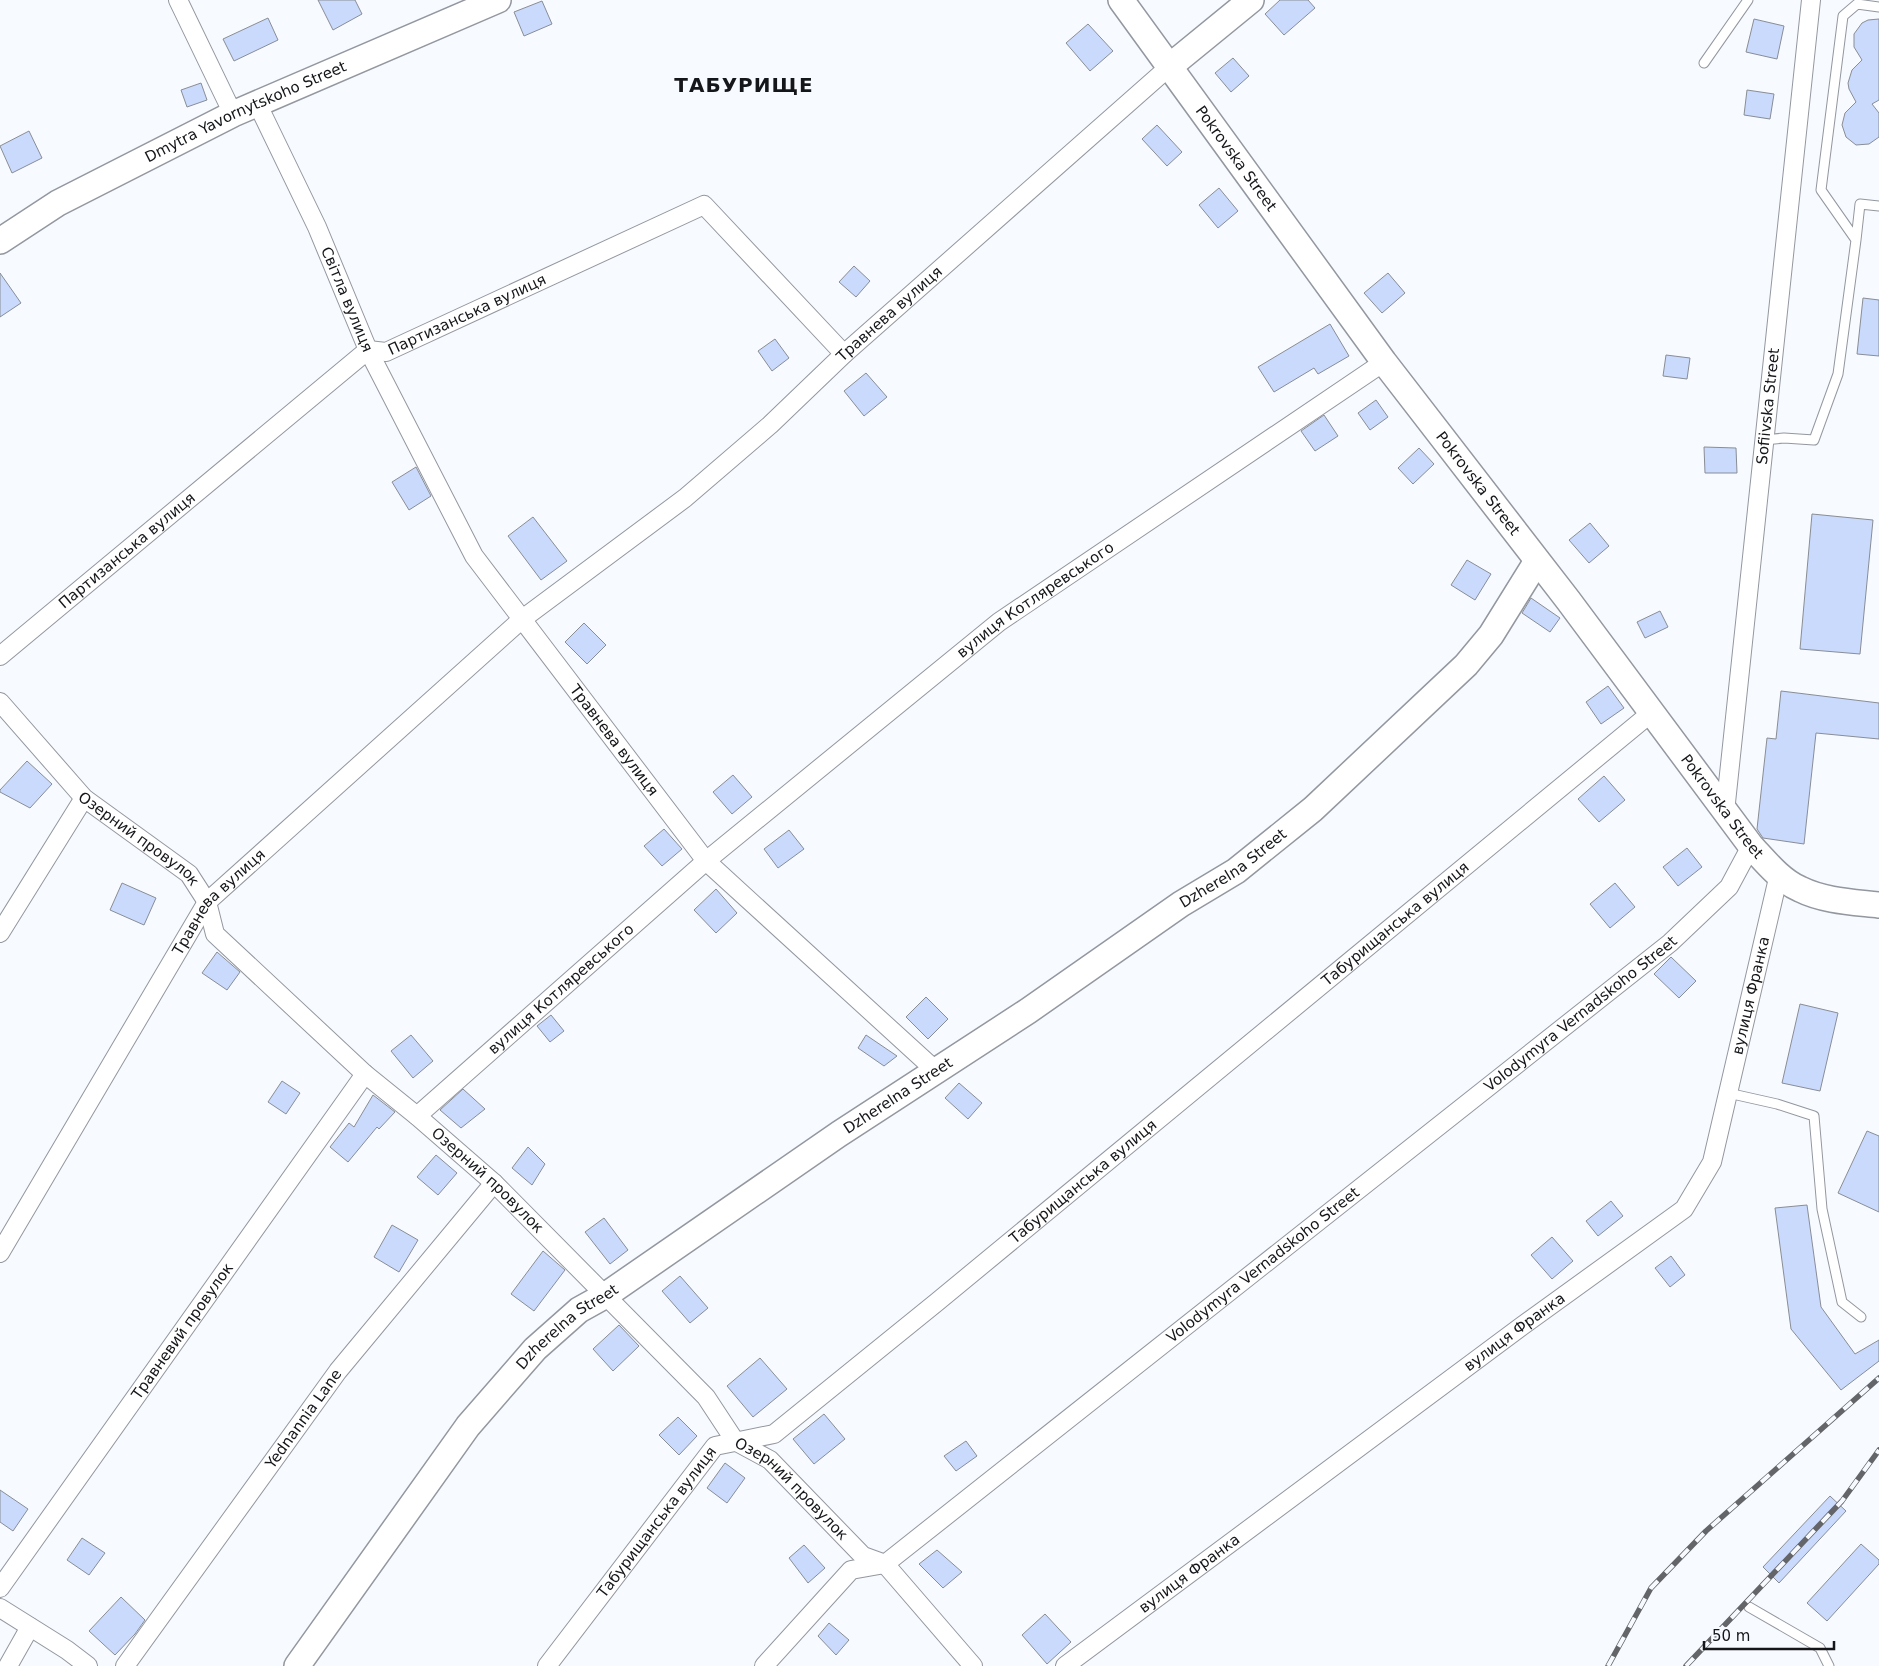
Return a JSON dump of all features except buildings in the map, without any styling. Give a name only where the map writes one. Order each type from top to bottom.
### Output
[{"type":"street","points":[[178,0],[233,114]]},
{"type":"street","name":"Dmytra Yavornytskoho Street","points":[[0,241],[58,203],[233,114],[498,0]]},
{"type":"street","name":"Pokrovska Street","points":[[1122,0],[1384,362],[1537,561],[1751,846],[1779,874],[1799,889],[1831,899],[1879,905]]},
{"type":"street","name":"Травнева вулиця","points":[[0,1253],[207,902],[521,620],[685,498],[770,425],[844,354],[1169,67],[1251,0]]},
{"type":"street","points":[[1796,0],[1810,8]]},
{"type":"street","name":"Sofiivska Street","points":[[1725,812],[1810,8]]},
{"type":"street","name":"Світла вулиця","points":[[257,103],[317,227],[368,350],[474,556],[521,620]]},
{"type":"street","name":"Партизанська вулиця","points":[[0,656],[368,350],[386,352],[704,205],[844,354]]},
{"type":"street","name":"вулиця Котляревського","points":[[417,1116],[706,862],[999,622],[1384,362]]},
{"type":"street","name":"Dzherelna Street","points":[[297,1666],[468,1426],[535,1349],[579,1310],[606,1295],[839,1134],[1028,1010],[1181,904],[1236,871],[1313,809],[1466,665],[1492,635],[1537,561]]},
{"type":"street","name":"Травнева вулиця","points":[[521,620],[706,862]]},
{"type":"street","name":"Озерний провулок","points":[[0,702],[84,798],[189,874],[207,902],[215,934],[365,1074],[494,1183],[706,1396],[735,1441],[770,1460],[863,1556],[885,1564],[973,1666]]},
{"type":"street","name":"Табурищанська вулиця","points":[[547,1666],[715,1446],[774,1434],[945,1296],[1650,713]]},
{"type":"street","points":[[0,933],[84,798]]},
{"type":"street","name":"Volodymyra Vernadskoho Street","points":[[764,1666],[851,1570],[885,1564],[1670,943],[1728,887],[1751,846]]},
{"type":"street","points":[[706,862],[935,1070]]},
{"type":"street","name":"вулиця Франка","points":[[1065,1666],[1514,1332],[1684,1209],[1712,1162],[1779,874]]},
{"type":"street","name":"Травневий провулок","points":[[0,1588],[365,1074]]},
{"type":"street","name":"Yednannia Lane","points":[[126,1666],[338,1371],[494,1183]]},
{"type":"street","points":[[0,1608],[88,1666]]},
{"type":"street","points":[[8,1666],[30,1627]]},
{"type":"lane","points":[[1704,62],[1748,0]]},
{"type":"lane","points":[[1856,240],[1821,190],[1843,16],[1857,4],[1879,7]]},
{"type":"lane","points":[[1764,440],[1784,438],[1814,440],[1838,374],[1860,204],[1879,206]]},
{"type":"lane","points":[[1728,1093],[1777,1104],[1814,1116],[1822,1209],[1842,1302],[1861,1317]]},
{"type":"lane","points":[[1749,1607],[1820,1648],[1829,1666]]},
{"type":"railway","points":[[1608,1666],[1651,1588],[1706,1531],[1879,1378]]},
{"type":"railway","points":[[1686,1666],[1842,1501],[1879,1450]]},
{"type":"district","name":"ТАБУРИЩЕ","points":[[744,85]]}]
